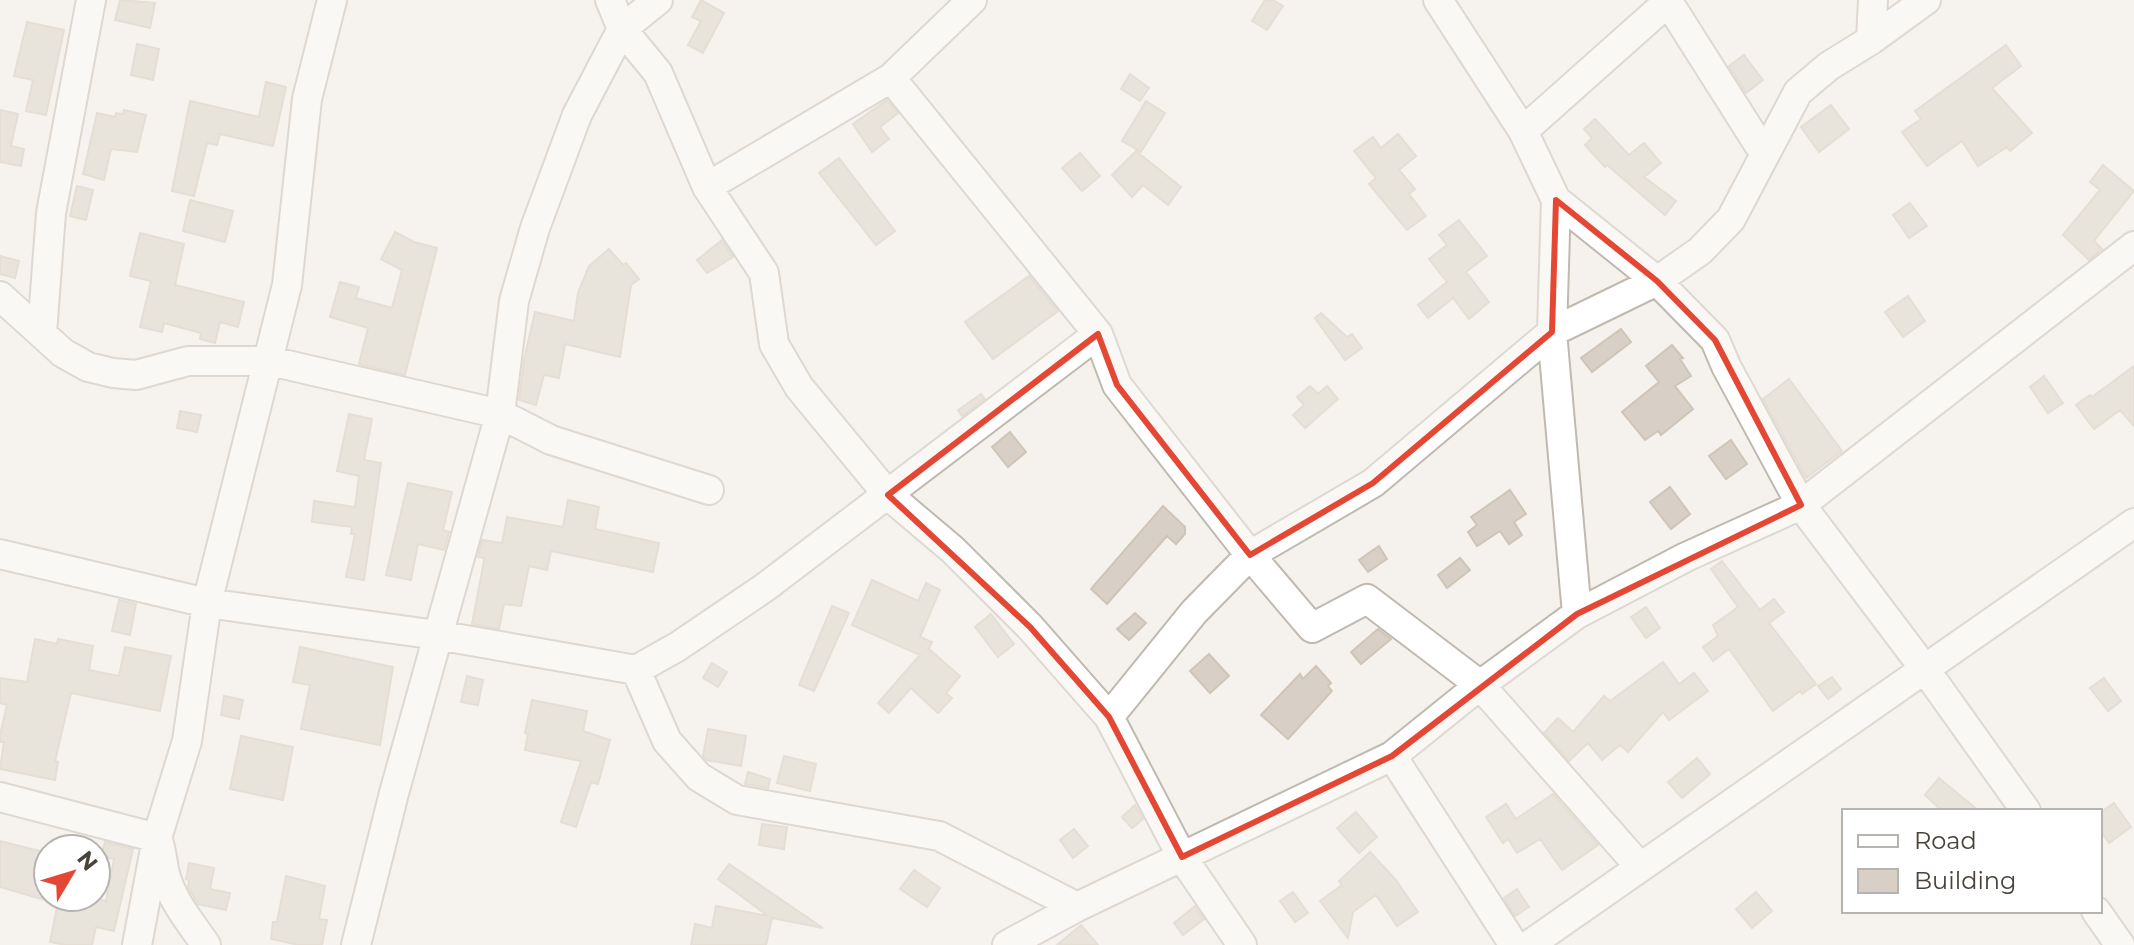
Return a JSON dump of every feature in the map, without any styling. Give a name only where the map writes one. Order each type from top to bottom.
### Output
[{"type":"street","points":[[42,333],[51,213],[91,0]]},
{"type":"street","points":[[137,945],[157,838],[187,741],[207,603],[287,285],[307,99],[332,0]]},
{"type":"street","points":[[610,0],[622,29],[658,73],[707,187],[764,273],[774,344],[799,387],[888,495],[975,572],[1030,627],[1109,717],[1182,857],[1242,945]]},
{"type":"street","points":[[356,945],[437,635],[500,414],[514,301],[535,228],[577,115],[622,29],[658,0]]},
{"type":"street","points":[[707,187],[891,78],[972,0]]},
{"type":"street","points":[[1438,0],[1523,131],[1556,200],[1657,281],[1715,340],[1801,505],[1924,668],[2025,809]]},
{"type":"street","points":[[1871,40],[1873,0]]},
{"type":"street","points":[[1109,717],[1194,612],[1250,555],[1373,483],[1552,332],[1657,281],[1700,251],[1731,219],[1798,92],[1829,66],[1926,0]]},
{"type":"street","points":[[1523,131],[1668,1],[1764,153]]},
{"type":"street","points":[[891,78],[1098,334],[1117,385],[1250,555],[1312,628],[1367,599],[1480,685],[1640,867]]},
{"type":"street","points":[[1556,200],[1552,332],[1577,614]]},
{"type":"street","points":[[1007,945],[1077,907],[1392,756],[1480,685],[1577,614],[1686,557],[1801,505],[2134,246]]},
{"type":"street","points":[[0,296],[63,353],[88,367],[136,375],[188,361],[270,361],[500,414],[551,440],[709,490]]},
{"type":"street","points":[[0,554],[207,603],[437,635],[636,670],[677,647],[764,588],[1098,334]]},
{"type":"street","points":[[1529,945],[1924,668],[2131,532]]},
{"type":"street","points":[[636,670],[667,741],[699,777],[737,800],[939,836],[1077,907]]},
{"type":"street","points":[[1392,756],[1514,945]]},
{"type":"street","points":[[0,797],[157,838]]},
{"type":"street","points":[[157,838],[176,902],[206,945]]},
{"type":"street","points":[[2097,913],[2120,945]]},
{"type":"highlighted area","points":[[1556,200],[1657,281],[1715,340],[1801,505],[1577,614],[1392,756],[1182,857],[1109,717],[1030,627],[888,495],[1098,334],[1117,385],[1250,555],[1373,483],[1552,332]]},
{"type":"building","points":[[120,0],[155,3],[150,28],[115,20]]},
{"type":"building","points":[[701,0],[724,13],[703,53],[688,45],[701,21],[692,17]]},
{"type":"building","points":[[1265,0],[1273,0],[1283,6],[1267,30],[1252,21]]},
{"type":"building","points":[[27,22],[64,30],[46,115],[26,111],[33,80],[14,76]]},
{"type":"building","points":[[137,44],[159,49],[153,80],[131,75]]},
{"type":"building","points":[[2006,45],[2021,66],[1992,88],[2032,133],[2010,151],[2007,147],[1978,166],[1962,141],[1927,166],[1902,132],[1921,119],[1915,111]]},
{"type":"building","points":[[1744,55],[1763,80],[1746,93],[1729,66]]},
{"type":"building","points":[[1130,74],[1149,88],[1140,101],[1121,89]]},
{"type":"building","points":[[266,82],[286,87],[273,146],[220,134],[217,145],[207,143],[194,196],[172,191],[190,101],[259,117]]},
{"type":"building","points":[[887,100],[898,113],[880,127],[889,139],[872,152],[853,124]]},
{"type":"building","points":[[1146,101],[1165,113],[1141,152],[1122,141]]},
{"type":"building","points":[[1831,105],[1849,129],[1819,152],[1801,127]]},
{"type":"building","points":[[0,110],[18,114],[11,146],[24,149],[21,166],[0,162]]},
{"type":"building","points":[[124,110],[146,115],[137,152],[111,149],[104,180],[83,174],[97,113],[115,117],[116,113],[123,114]]},
{"type":"building","points":[[1595,119],[1629,155],[1644,143],[1661,163],[1644,177],[1676,201],[1665,215],[1607,165],[1605,167],[1585,145],[1592,138],[1584,129]]},
{"type":"building","points":[[1398,134],[1416,156],[1399,170],[1415,189],[1409,194],[1426,216],[1407,230],[1369,184],[1376,178],[1354,151],[1373,137],[1381,148]]},
{"type":"building","points":[[1136,151],[1181,187],[1168,205],[1143,185],[1132,197],[1112,175]]},
{"type":"building","points":[[1080,153],[1100,176],[1082,191],[1062,168]]},
{"type":"building","points":[[839,158],[895,231],[876,245],[819,173]]},
{"type":"building","points":[[2103,165],[2134,191],[2094,241],[2102,249],[2089,260],[2063,235],[2100,190],[2090,182]]},
{"type":"building","points":[[77,186],[93,190],[86,220],[70,216]]},
{"type":"building","points":[[190,200],[233,211],[225,242],[183,231]]},
{"type":"building","points":[[1910,203],[1927,226],[1909,238],[1893,215]]},
{"type":"building","points":[[1459,220],[1487,256],[1466,272],[1489,302],[1469,319],[1453,298],[1428,318],[1418,305],[1447,282],[1429,259],[1447,245],[1439,235]]},
{"type":"building","points":[[395,232],[414,242],[437,248],[405,375],[359,364],[368,328],[330,317],[340,282],[359,287],[356,298],[392,308],[402,270],[381,259]]},
{"type":"building","points":[[140,233],[184,244],[175,285],[244,302],[238,327],[220,322],[215,343],[200,339],[201,333],[164,323],[162,332],[140,327],[151,281],[130,276]]},
{"type":"building","points":[[722,240],[733,257],[707,273],[697,260]]},
{"type":"building","points":[[609,249],[639,279],[631,285],[620,357],[565,344],[559,378],[544,375],[536,405],[519,400],[535,312],[574,321],[578,293],[589,266]]},
{"type":"building","points":[[0,256],[19,261],[15,278],[0,274]]},
{"type":"building","points":[[1029,276],[1058,311],[993,359],[965,322]]},
{"type":"building","points":[[1908,296],[1925,321],[1903,337],[1885,312]]},
{"type":"building","points":[[1321,313],[1347,337],[1352,334],[1362,348],[1345,360],[1315,318]]},
{"type":"building","points":[[1621,329],[1631,342],[1592,372],[1581,358]]},
{"type":"building","points":[[1672,345],[1683,358],[1680,359],[1691,376],[1675,386],[1693,409],[1661,435],[1658,431],[1645,440],[1622,412],[1659,382],[1646,366]]},
{"type":"building","points":[[2134,366],[2134,426],[2120,410],[2094,429],[2076,405]]},
{"type":"building","points":[[2044,376],[2063,403],[2048,413],[2030,387]]},
{"type":"building","points":[[1789,379],[1842,451],[1806,478],[1763,399]]},
{"type":"building","points":[[1310,386],[1318,394],[1327,386],[1338,399],[1305,428],[1293,415],[1304,405],[1297,397]]},
{"type":"building","points":[[981,394],[985,399],[962,416],[958,410]]},
{"type":"building","points":[[180,411],[201,415],[197,432],[177,428]]},
{"type":"building","points":[[349,414],[372,419],[364,460],[381,463],[364,580],[346,577],[355,534],[351,534],[352,527],[312,522],[314,501],[355,507],[359,476],[337,471]]},
{"type":"building","points":[[1010,432],[1026,452],[1008,467],[992,447]]},
{"type":"building","points":[[1731,440],[1747,464],[1726,479],[1709,456]]},
{"type":"building","points":[[408,483],[452,492],[443,530],[449,532],[444,550],[418,544],[411,580],[386,575]]},
{"type":"building","points":[[1670,487],[1690,514],[1671,529],[1650,502]]},
{"type":"building","points":[[1510,490],[1526,514],[1514,522],[1522,535],[1509,544],[1500,531],[1477,546],[1468,532],[1477,525],[1471,517]]},
{"type":"building","points":[[568,500],[599,507],[595,529],[659,543],[653,572],[551,551],[547,570],[529,566],[521,606],[504,604],[499,629],[472,624],[484,561],[484,558],[478,557],[482,540],[502,543],[507,517],[563,527]]},
{"type":"building","points":[[1163,506],[1185,527],[1185,534],[1176,544],[1167,536],[1107,604],[1091,589]]},
{"type":"building","points":[[1379,546],[1387,559],[1368,572],[1359,560]]},
{"type":"building","points":[[1460,558],[1470,570],[1447,588],[1438,575]]},
{"type":"building","points":[[1722,561],[1760,610],[1774,599],[1784,612],[1769,623],[1816,684],[1802,694],[1800,691],[1773,711],[1729,649],[1713,661],[1703,647],[1718,636],[1713,625],[1738,607],[1711,569]]},
{"type":"building","points":[[872,580],[918,601],[926,583],[940,590],[920,637],[932,642],[929,649],[960,676],[946,693],[952,698],[938,713],[911,688],[889,713],[878,703],[920,655],[852,625]]},
{"type":"building","points":[[119,600],[136,604],[130,635],[112,631]]},
{"type":"building","points":[[832,606],[849,613],[814,691],[799,685]]},
{"type":"building","points":[[1646,607],[1660,628],[1646,638],[1631,617]]},
{"type":"building","points":[[1135,613],[1146,623],[1129,640],[1117,629]]},
{"type":"building","points":[[991,614],[1014,644],[998,657],[975,627]]},
{"type":"building","points":[[1378,629],[1391,639],[1361,664],[1351,652]]},
{"type":"building","points":[[35,639],[57,644],[58,639],[93,646],[89,670],[119,676],[125,647],[171,656],[160,711],[71,693],[55,761],[58,762],[55,780],[0,769],[4,742],[0,742],[0,735],[7,705],[0,703],[0,678],[27,682]]},
{"type":"building","points":[[300,647],[393,667],[380,745],[301,729],[310,685],[293,682]]},
{"type":"building","points":[[1209,654],[1229,676],[1210,693],[1190,671]]},
{"type":"building","points":[[1663,662],[1679,684],[1694,673],[1708,691],[1669,720],[1663,712],[1628,752],[1620,745],[1602,760],[1588,743],[1569,761],[1544,733],[1558,718],[1573,732],[1604,696],[1610,701]]},
{"type":"building","points":[[712,663],[727,672],[718,687],[703,678]]},
{"type":"building","points":[[1316,666],[1331,683],[1328,686],[1332,691],[1288,739],[1261,715],[1300,674],[1303,679]]},
{"type":"building","points":[[467,676],[483,680],[478,705],[461,702]]},
{"type":"building","points":[[1832,677],[1841,689],[1828,699],[1818,686]]},
{"type":"building","points":[[2104,678],[2121,701],[2108,711],[2090,688]]},
{"type":"building","points":[[224,696],[243,700],[239,719],[221,715]]},
{"type":"building","points":[[532,700],[587,711],[583,731],[610,740],[598,784],[591,782],[576,827],[561,822],[581,761],[525,750]]},
{"type":"building","points":[[708,729],[746,736],[741,766],[707,760],[703,756]]},
{"type":"building","points":[[241,736],[293,747],[283,800],[230,789]]},
{"type":"building","points":[[784,756],[816,764],[810,791],[777,783]]},
{"type":"building","points":[[1697,758],[1710,774],[1682,798],[1668,782]]},
{"type":"building","points":[[748,772],[770,779],[768,788],[745,784]]},
{"type":"building","points":[[1939,778],[1977,809],[1940,809],[1925,795]]},
{"type":"building","points":[[1553,794],[1598,845],[1562,870],[1540,839],[1517,853],[1508,839],[1503,843],[1486,817],[1506,804],[1516,819]]},
{"type":"building","points":[[2114,803],[2131,827],[2109,843],[2102,833],[2102,812]]},
{"type":"building","points":[[1135,805],[1143,819],[1132,828],[1122,817]]},
{"type":"building","points":[[1356,812],[1377,837],[1359,853],[1337,828]]},
{"type":"building","points":[[762,824],[787,827],[784,849],[759,845]]},
{"type":"building","points":[[1074,829],[1088,846],[1073,858],[1060,840]]},
{"type":"building","points":[[0,841],[32,849],[32,896],[0,887]]},
{"type":"building","points":[[112,844],[133,849],[114,931],[96,927],[92,945],[50,942],[56,913],[112,913]]},
{"type":"building","points":[[1370,852],[1395,879],[1418,912],[1397,926],[1376,895],[1353,912],[1348,938],[1320,901],[1342,885],[1339,881]]},
{"type":"building","points":[[189,863],[214,868],[210,889],[230,893],[226,910],[198,904],[186,879]]},
{"type":"building","points":[[729,864],[823,928],[772,918],[766,945],[691,945],[695,924],[712,928],[716,906],[768,916],[718,879]]},
{"type":"building","points":[[914,870],[940,888],[927,907],[900,889]]},
{"type":"building","points":[[286,876],[325,886],[319,919],[327,920],[322,945],[299,945],[271,939]]},
{"type":"building","points":[[1517,889],[1529,907],[1515,916],[1504,898]]},
{"type":"building","points":[[1293,892],[1308,913],[1295,922],[1280,901]]},
{"type":"building","points":[[1756,892],[1772,911],[1752,928],[1736,909]]},
{"type":"building","points":[[1195,906],[1204,919],[1183,935],[1174,923]]},
{"type":"building","points":[[1081,925],[1098,945],[1057,945]]}]
